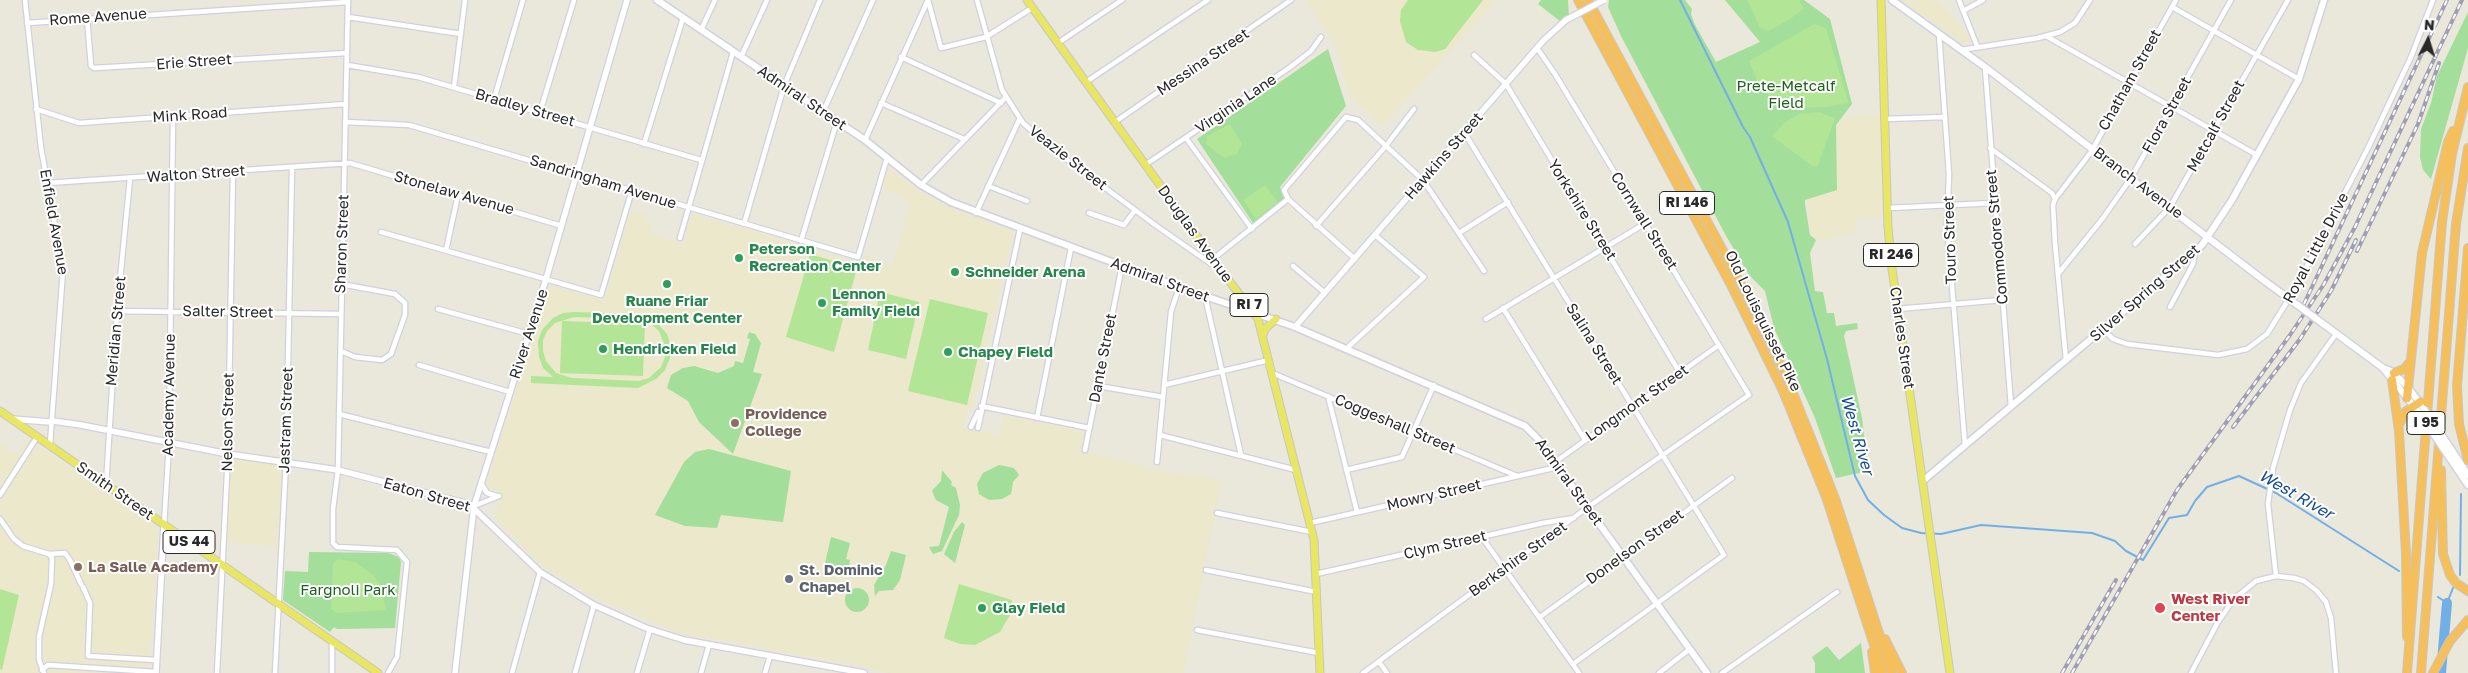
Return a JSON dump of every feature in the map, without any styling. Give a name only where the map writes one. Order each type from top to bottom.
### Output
[{"type":"highway","name":"Old Louisquisset Pike","points":[[1578,0],[1728,279],[1771,364],[1819,479],[1883,673]]},
{"type":"highway","name":"Old Louisquisset Pike","points":[[1588,0],[1747,295],[1785,373],[1836,498],[1892,673]]},
{"type":"highway","name":"I 95","points":[[2407,673],[2440,241],[2447,183],[2459,121],[2468,87]]},
{"type":"highway","points":[[2407,398],[2424,246],[2448,142],[2459,121]]},
{"type":"highway","name":"I 95","points":[[2421,673],[2456,224],[2468,148]]},
{"type":"highway","points":[[2468,248],[2458,397],[2460,432],[2468,460]]},
{"type":"highway","points":[[2409,652],[2405,624],[2406,554],[2399,431],[2393,376],[2403,370],[2410,362]]},
{"type":"highway","points":[[2399,431],[2403,414],[2419,408]]},
{"type":"highway","points":[[2440,422],[2443,554],[2450,575],[2461,588],[2468,590]]},
{"type":"highway","points":[[1874,616],[1902,673]]},
{"type":"highway","points":[[2433,673],[2446,646],[2468,620]]},
{"type":"highway","points":[[1867,623],[1875,673]]},
{"type":"main road","name":"Douglas Avenue","points":[[1027,0],[1221,270],[1255,312],[1263,336],[1312,532],[1316,574],[1320,673]]},
{"type":"main road","name":"Charles Street","points":[[1881,0],[1888,208],[1897,309],[1924,480],[1950,673]]},
{"type":"main road","name":"Branch Avenue","points":[[1892,0],[1985,67],[2225,251],[2408,387],[2419,408],[2468,475]]},
{"type":"main road","name":"Silver Spring Street","points":[[1924,480],[2194,252],[2209,237],[2299,80],[2324,0]]},
{"type":"main road","name":"Admiral Street","points":[[659,1],[865,140],[921,185],[951,202],[976,213],[1179,287],[1295,326],[1525,426],[1538,439],[1707,673]]},
{"type":"main road","points":[[1263,336],[1265,328],[1276,319]]},
{"type":"main road","name":"Branch Avenue","points":[[2393,376],[2407,398],[2419,408]]},
{"type":"main road","name":"Smith Street","points":[[0,411],[378,673]]},
{"type":"main road","name":"Branch Avenue","points":[[2449,451],[2468,485]]},
{"type":"street","name":"Enfield Avenue","points":[[25,0],[36,109],[64,282],[50,444]]},
{"type":"street","points":[[454,87],[465,0]]},
{"type":"street","points":[[494,99],[523,0]]},
{"type":"street","points":[[540,112],[574,0]]},
{"type":"street","name":"River Avenue","points":[[455,673],[474,506],[546,279],[627,0]]},
{"type":"street","points":[[701,30],[715,0]]},
{"type":"street","points":[[741,57],[767,0]]},
{"type":"street","points":[[744,224],[784,86],[820,0]]},
{"type":"street","points":[[823,112],[873,0]]},
{"type":"street","points":[[928,0],[941,48],[986,37],[1032,8]]},
{"type":"street","points":[[865,140],[928,0]]},
{"type":"street","name":"Veazie Street","points":[[977,0],[986,37],[1006,97],[1020,118],[1054,150],[1221,270]]},
{"type":"street","points":[[1058,43],[1122,0]]},
{"type":"street","points":[[1086,82],[1208,0]]},
{"type":"street","name":"Messina Street","points":[[1114,122],[1291,0]]},
{"type":"street","name":"Hawkins Street","points":[[1295,326],[1537,48],[1566,20],[1604,0]]},
{"type":"street","points":[[1959,0],[1977,46]]},
{"type":"street","points":[[1964,11],[1983,0]]},
{"type":"street","points":[[1961,50],[2046,36],[2066,30],[2075,23],[2090,0]]},
{"type":"street","name":"Chatham Street","points":[[2055,199],[2092,148],[2176,0]]},
{"type":"street","name":"Flora Street","points":[[2058,274],[2103,218],[2131,178],[2232,0]]},
{"type":"street","name":"Metcalf Street","points":[[2135,244],[2170,207],[2288,0]]},
{"type":"street","name":"Royal Little Drive","points":[[2103,329],[2113,339],[2127,344],[2218,355],[2247,349],[2263,338],[2286,306],[2368,148],[2411,57],[2433,0]]},
{"type":"street","name":"Rome Avenue","points":[[27,23],[348,1]]},
{"type":"street","name":"Sharon Street","points":[[348,1],[338,470],[333,509],[333,543],[335,546],[390,549],[401,553],[407,562],[397,657],[388,673]]},
{"type":"street","points":[[2172,7],[2299,80]]},
{"type":"street","points":[[348,17],[461,34]]},
{"type":"street","name":"Erie Street","points":[[87,18],[92,66],[94,68],[347,52]]},
{"type":"street","points":[[644,144],[683,18]]},
{"type":"street","name":"Touro Street","points":[[1939,34],[1949,174],[1947,206],[1965,445]]},
{"type":"street","points":[[2046,36],[2257,155]]},
{"type":"street","name":"Virginia Lane","points":[[1145,165],[1289,68],[1311,50],[1321,37]]},
{"type":"street","name":"Cornwall Street","points":[[1537,48],[1555,74],[1749,395]]},
{"type":"street","points":[[680,238],[701,160],[734,52]]},
{"type":"street","name":"Yorkshire Street","points":[[1474,55],[1506,84],[1680,373]]},
{"type":"street","points":[[901,57],[1001,103]]},
{"type":"street","name":"Bradley Street","points":[[346,65],[418,77],[701,160]]},
{"type":"street","name":"Commodore Street","points":[[1985,67],[2011,406]]},
{"type":"street","points":[[921,185],[1006,97]]},
{"type":"street","points":[[881,103],[964,139]]},
{"type":"street","name":"Mink Road","points":[[36,109],[79,123],[346,104]]},
{"type":"street","points":[[1316,226],[1386,147],[1414,109]]},
{"type":"street","name":"Academy Avenue","points":[[156,673],[169,444],[173,116]]},
{"type":"street","points":[[1884,119],[1945,116]]},
{"type":"street","points":[[1355,259],[1288,200],[1284,188],[1346,117],[1358,120],[1423,180],[1484,271]]},
{"type":"street","points":[[976,213],[1020,118]]},
{"type":"street","name":"Sandringham Avenue","points":[[345,122],[409,125],[858,257],[887,158]]},
{"type":"street","points":[[801,241],[837,122]]},
{"type":"street","name":"Salina Street","points":[[1464,132],[1508,202],[1553,280],[1724,555],[1657,603]]},
{"type":"street","points":[[1186,138],[1252,229]]},
{"type":"street","points":[[1990,148],[2052,193],[2055,199],[2053,205],[2066,360]]},
{"type":"street","name":"Walton Street","points":[[47,183],[344,163]]},
{"type":"street","name":"Stonelaw Avenue","points":[[344,163],[458,194],[562,226]]},
{"type":"street","name":"Jastram Street","points":[[275,673],[286,462],[292,167]]},
{"type":"street","name":"Nelson Street","points":[[217,673],[228,454],[233,171]]},
{"type":"street","name":"Meridian Street","points":[[106,484],[117,311],[130,178]]},
{"type":"street","points":[[988,186],[1026,201]]},
{"type":"street","points":[[381,232],[601,295],[632,190]]},
{"type":"street","points":[[446,250],[458,194]]},
{"type":"street","points":[[1213,259],[1288,200]]},
{"type":"street","points":[[1458,232],[1508,202]]},
{"type":"street","points":[[1888,208],[1994,203]]},
{"type":"street","points":[[1090,213],[1124,225],[1135,210]]},
{"type":"street","points":[[1486,319],[1646,223]]},
{"type":"street","points":[[978,428],[981,406],[1020,229]]},
{"type":"street","points":[[1346,349],[1424,277],[1375,235]]},
{"type":"street","points":[[1037,418],[1071,248]]},
{"type":"street","points":[[2170,307],[2193,264],[2194,252]]},
{"type":"street","name":"Dante Street","points":[[1085,450],[1122,266]]},
{"type":"street","points":[[1293,266],[1325,293]]},
{"type":"street","points":[[340,351],[355,357],[382,360],[391,354],[405,315],[406,303],[395,294],[341,284]]},
{"type":"street","points":[[1157,462],[1171,312],[1179,287]]},
{"type":"street","points":[[1205,296],[1241,455]]},
{"type":"street","points":[[1897,309],[2002,300]]},
{"type":"street","points":[[438,308],[529,334]]},
{"type":"street","points":[[1503,308],[1585,440]]},
{"type":"street","name":"Salter Street","points":[[117,311],[340,314]]},
{"type":"street","points":[[2276,576],[2268,493],[2269,484],[2296,393],[2310,369],[2336,334]]},
{"type":"street","name":"Longmont Street","points":[[1556,464],[1585,440],[1719,345]]},
{"type":"street","points":[[1164,385],[1269,360]]},
{"type":"street","points":[[419,365],[510,392]]},
{"type":"street","name":"Coggeshall Street","points":[[1272,373],[1517,476]]},
{"type":"street","points":[[1346,470],[1402,457],[1434,385]]},
{"type":"street","points":[[1098,386],[1163,397]]},
{"type":"street","name":"Berkshire Street","points":[[1364,673],[1588,507],[1749,395]]},
{"type":"street","points":[[1328,396],[1357,512]]},
{"type":"street","points":[[981,406],[1089,428]]},
{"type":"street","points":[[971,427],[981,406]]},
{"type":"street","points":[[339,414],[491,452]]},
{"type":"street","name":"Eaton Street","points":[[12,419],[50,422],[53,420],[169,444],[338,470],[474,506],[540,572],[594,604],[650,629],[679,639],[864,673]]},
{"type":"street","points":[[1160,435],[1296,470]]},
{"type":"street","points":[[0,494],[37,437]]},
{"type":"street","name":"Mowry Street","points":[[1310,523],[1517,476],[1556,464]]},
{"type":"street","name":"Donelson Street","points":[[1540,617],[1692,505],[1732,478]]},
{"type":"street","points":[[474,506],[499,496],[487,492],[481,483]]},
{"type":"street","points":[[1217,513],[1312,532]]},
{"type":"street","name":"Clym Street","points":[[1316,574],[1482,536],[1575,518]]},
{"type":"street","points":[[0,519],[17,542],[34,551],[49,554],[65,553],[90,603],[88,656],[156,660]]},
{"type":"street","points":[[1482,536],[1579,673]]},
{"type":"street","points":[[43,671],[39,637],[51,584],[52,558],[49,554]]},
{"type":"street","points":[[1206,570],[1317,592]]},
{"type":"street","points":[[512,673],[540,572]]},
{"type":"street","points":[[2191,673],[2218,622],[2234,599],[2256,581],[2276,576],[2294,578],[2304,582],[2317,591],[2326,602],[2331,618],[2336,673]]},
{"type":"street","points":[[1722,673],[1837,592]]},
{"type":"street","points":[[1573,664],[1657,603]]},
{"type":"street","points":[[575,673],[594,604]]},
{"type":"street","points":[[637,673],[650,629]]},
{"type":"street","points":[[1198,630],[1319,653]]},
{"type":"street","points":[[332,641],[332,673]]},
{"type":"street","points":[[701,673],[709,645]]},
{"type":"street","points":[[1659,673],[1690,649]]},
{"type":"street","points":[[765,673],[770,656]]},
{"type":"street","points":[[1379,662],[1387,673]]},
{"type":"street","points":[[43,671],[48,665],[156,673]]},
{"type":"street","points":[[822,673],[824,665]]},
{"type":"shaded area","points":[[1305,0],[1497,0],[1382,126],[1350,96],[1335,43]]},
{"type":"shaded area","points":[[1902,0],[1937,0],[1966,32],[1970,42],[1961,43]]},
{"type":"shaded area","points":[[1880,115],[1884,217],[1855,219],[1856,233],[1812,241],[1807,200],[1837,190],[1836,125],[1850,116]]},
{"type":"shaded area","name":"Providence College","points":[[889,168],[907,183],[941,204],[1013,232],[974,404],[966,416],[963,428],[1000,435],[1004,415],[1081,431],[1084,435],[1081,451],[1171,473],[1221,481],[1183,673],[890,673],[862,666],[677,632],[598,599],[545,568],[498,522],[497,514],[499,502],[501,501],[496,489],[490,490],[487,483],[550,285],[604,301],[631,211],[646,215],[644,221],[651,223],[649,233],[684,244],[693,214],[861,263],[864,256],[893,264],[910,204],[895,192],[883,188]]},
{"type":"shaded area","name":"La Salle Academy","points":[[28,439],[159,531],[148,673],[0,673],[0,444],[17,455]]},
{"type":"shaded area","points":[[232,458],[284,466],[278,546],[227,542]]},
{"type":"green space","points":[[1408,0],[1483,0],[1445,49],[1436,52],[1418,50],[1406,42],[1400,21],[1401,10]]},
{"type":"green space","points":[[1541,0],[1568,0],[1569,18],[1561,22],[1538,4]]},
{"type":"green space","name":"Prete-Metcalf Field","points":[[1609,0],[1685,0],[1692,9],[1691,14],[1695,25],[1716,62],[1760,42],[1725,0],[1804,0],[1830,19],[1852,104],[1836,125],[1837,190],[1805,200],[1805,204],[1810,235],[1816,240],[1810,253],[1815,291],[1823,292],[1827,313],[1834,313],[1836,326],[1857,323],[1858,329],[1846,331],[1844,336],[1862,418],[1868,471],[1836,478],[1815,418],[1774,328],[1765,291],[1749,275],[1725,234],[1621,36],[1608,7]]},
{"type":"green space","points":[[1747,0],[1799,0],[1804,8],[1789,20],[1768,31],[1760,28]]},
{"type":"green space","points":[[2468,12],[2468,48],[2431,179],[2423,170],[2420,157],[2421,129],[2431,103],[2437,76]]},
{"type":"green space","name":"Prete-Metcalf Field","points":[[1814,24],[1826,28],[1849,103],[1826,107],[1783,108],[1760,88],[1749,61]]},
{"type":"green space","points":[[1328,49],[1346,106],[1280,187],[1286,205],[1255,226],[1197,139]]},
{"type":"green space","points":[[1819,112],[1835,118],[1818,166],[1812,166],[1772,136],[1784,123],[1799,114]]},
{"type":"green space","points":[[1230,124],[1242,144],[1237,154],[1224,158],[1206,144],[1207,136]]},
{"type":"green space","points":[[1265,185],[1278,202],[1256,219],[1243,200]]},
{"type":"green space","name":"Lennon Family Field","points":[[810,254],[857,268],[834,352],[786,337]]},
{"type":"green space","points":[[880,292],[919,302],[906,359],[868,350]]},
{"type":"green space","name":"Chapey Field","points":[[930,299],[988,313],[967,405],[908,391]]},
{"type":"green space","points":[[563,313],[637,314],[654,320],[667,334],[671,346],[670,358],[665,370],[656,379],[638,388],[531,383],[531,376],[553,377],[543,368],[539,357],[538,341],[542,330],[553,318]],"holes":[[[574,317],[637,319],[651,324],[659,331],[665,346],[665,357],[661,367],[649,378],[639,381],[572,378],[556,373],[546,361],[543,351],[543,340],[547,331],[555,323]]]},
{"type":"green space","name":"Hendricken Field","points":[[562,321],[645,324],[643,376],[560,373]]},
{"type":"green space","points":[[749,332],[755,334],[761,343],[753,372],[762,374],[733,454],[699,422],[688,401],[667,388],[671,375],[683,368],[694,366],[718,373],[734,366],[735,361],[743,363],[750,339],[747,338]]},
{"type":"green space","points":[[709,449],[791,471],[783,522],[721,515],[717,528],[685,526],[655,515],[684,462],[695,452]]},
{"type":"green space","points":[[999,465],[1014,468],[1019,475],[1013,482],[1011,494],[1002,499],[989,500],[979,494],[977,484],[983,473]]},
{"type":"green space","points":[[942,470],[952,482],[951,485],[956,488],[960,505],[959,515],[942,551],[933,554],[929,547],[939,546],[949,507],[936,500],[932,491],[941,481]]},
{"type":"green space","points":[[962,522],[965,525],[955,563],[944,554],[954,532]]},
{"type":"green space","points":[[831,537],[850,543],[846,559],[850,560],[847,577],[823,572]]},
{"type":"green space","points":[[891,551],[906,555],[900,580],[893,590],[879,591],[875,596],[874,585],[886,565]]},
{"type":"green space","name":"Fargnoli Park","points":[[309,552],[388,553],[399,557],[401,562],[395,628],[337,629],[334,627],[330,632],[283,600],[285,571],[308,572]]},
{"type":"green space","points":[[338,559],[355,562],[372,574],[381,585],[386,610],[337,613],[331,609],[333,563]]},
{"type":"green space","name":"Glay Field","points":[[959,584],[1012,600],[1010,615],[1000,632],[975,645],[960,644],[944,638]]},
{"type":"green space","points":[[857,588],[862,589],[868,595],[868,605],[862,611],[857,612],[852,611],[846,605],[845,600],[846,595],[852,589]]},
{"type":"green space","points":[[0,589],[19,595],[2,670],[0,669]]},
{"type":"green space","points":[[1861,643],[1865,673],[1815,673],[1815,663],[1812,657],[1827,646],[1839,660]]},
{"type":"waterway","name":"West River","points":[[1680,0],[1743,127],[1750,137],[1788,222],[1827,359],[1855,476],[1868,500],[1884,515],[1902,528],[1921,533],[1941,534],[1981,525],[2092,533],[2115,541],[2126,551],[2143,560],[2169,518],[2187,515],[2195,501],[2207,487],[2239,476],[2276,493],[2399,571]]},
{"type":"waterway","points":[[2460,575],[2461,494]]},
{"type":"waterway","name":"West River","points":[[2438,597],[2447,603],[2453,588]]},
{"type":"waterway","points":[[2441,673],[2447,603]]},
{"type":"railway","points":[[2304,304],[2447,0]]},
{"type":"railway","points":[[2072,673],[2177,490],[2290,335],[2324,284],[2355,227],[2462,0]]},
{"type":"railway","points":[[2357,251],[2418,124],[2439,63]]},
{"type":"railway","points":[[2233,427],[2300,339],[2331,291],[2356,240]]},
{"type":"railway","points":[[2062,673],[2116,580]]},
{"type":"place","name":"Peterson Recreation Center","points":[[739,258]]},
{"type":"place","name":"Schneider Arena","points":[[955,272]]},
{"type":"place","name":"Ruane Friar Development Center","points":[[667,284]]},
{"type":"place","name":"Lennon Family Field","points":[[822,303]]},
{"type":"place","name":"Hendricken Field","points":[[603,349]]},
{"type":"place","name":"Chapey Field","points":[[948,352]]},
{"type":"place","name":"Providence College","points":[[735,423]]},
{"type":"place","name":"La Salle Academy","points":[[78,567]]},
{"type":"place","name":"St. Dominic Chapel","points":[[789,579]]},
{"type":"place","name":"Glay Field","points":[[982,608]]},
{"type":"place","name":"West River Center","points":[[2160,608]]}]
